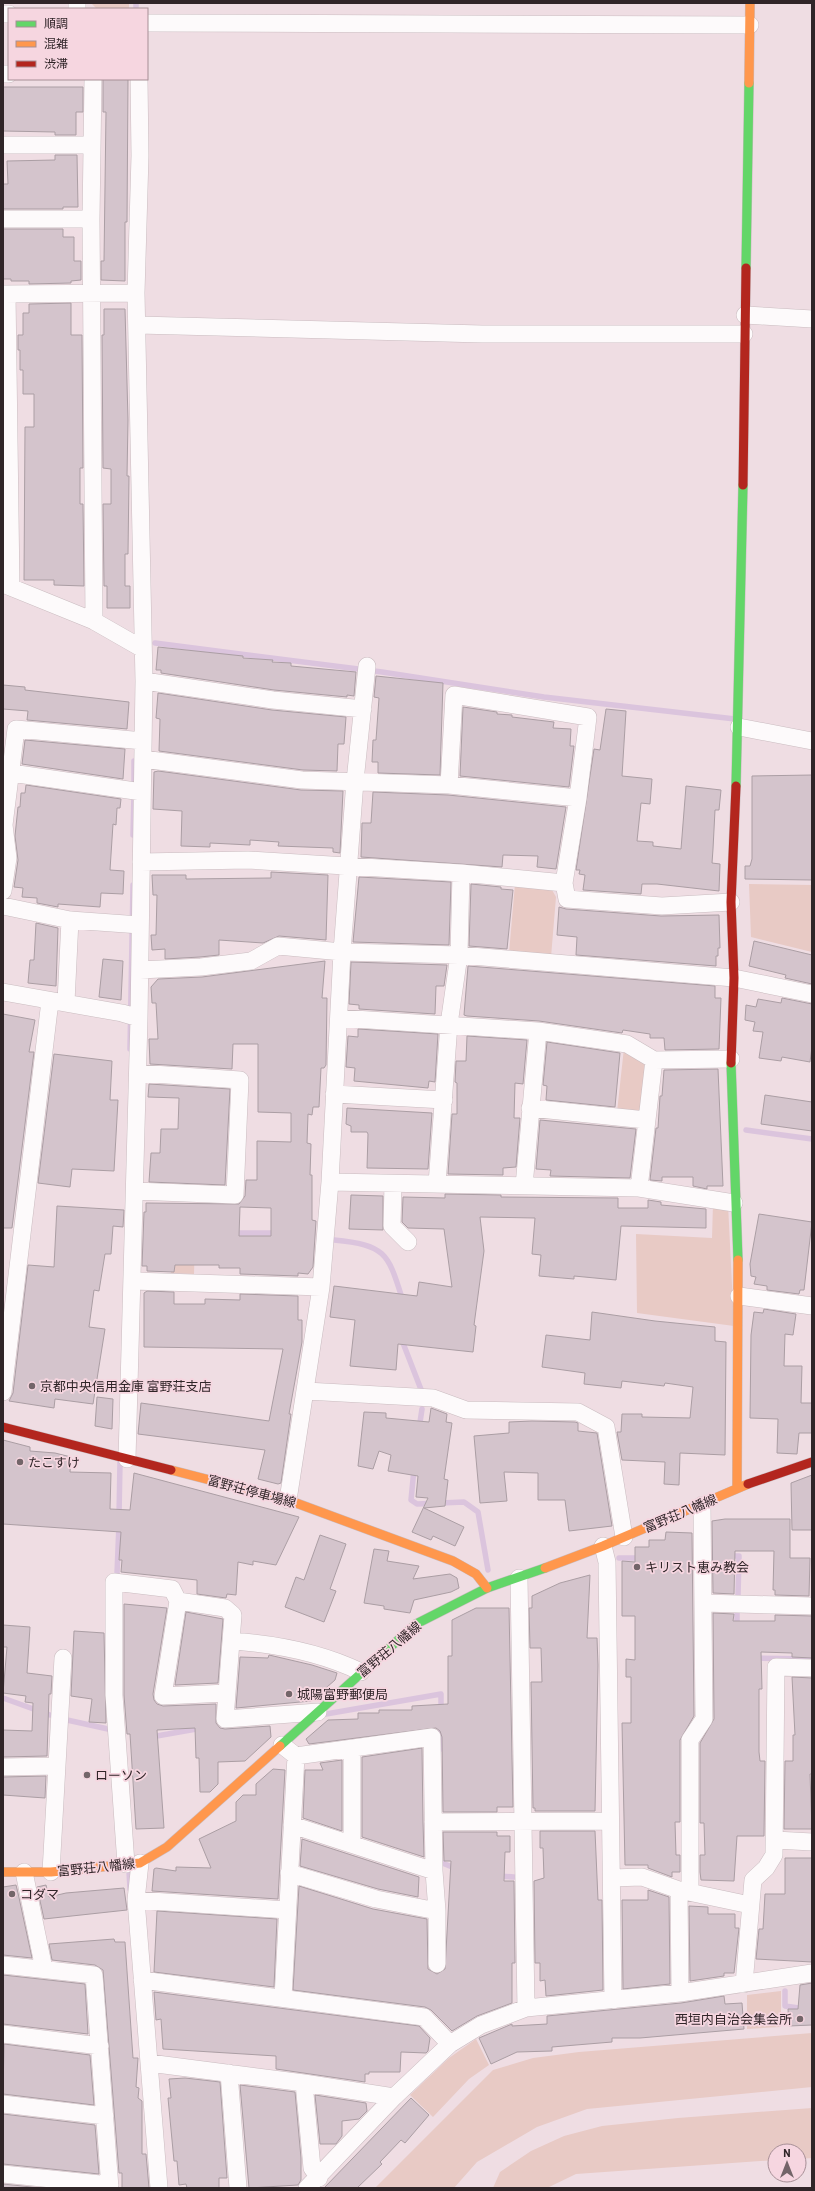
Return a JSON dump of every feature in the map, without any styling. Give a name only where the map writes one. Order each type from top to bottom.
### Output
[{"type":"street","points":[[737,1488],[739,1296],[734,1203],[731,1059],[734,978],[731,902],[739,727],[750,3]]},
{"type":"street","points":[[148,23],[750,25]]},
{"type":"street","points":[[93,80],[92,292],[94,621]]},
{"type":"street","points":[[126,1459],[133,1281],[138,1073],[144,681],[138,325],[136,293],[140,156],[139,80]]},
{"type":"street","points":[[3,145],[92,145]]},
{"type":"street","points":[[3,219],[92,219]]},
{"type":"street","points":[[136,293],[92,292],[5,294],[7,586],[94,621],[143,649]]},
{"type":"street","points":[[745,315],[812,319]]},
{"type":"street","points":[[138,325],[482,334],[744,334]]},
{"type":"street","points":[[288,1500],[321,1287],[330,1182],[342,952],[367,669]]},
{"type":"street","points":[[144,681],[273,700],[363,709]]},
{"type":"street","points":[[449,785],[454,695],[588,717],[578,798],[564,883],[567,899],[662,906],[731,902]]},
{"type":"street","points":[[739,727],[812,741]]},
{"type":"street","points":[[3,891],[8,858],[4,825],[16,729],[143,741]]},
{"type":"street","points":[[143,759],[302,780],[449,785],[578,798]]},
{"type":"street","points":[[11,773],[142,792]]},
{"type":"street","points":[[141,862],[248,860],[461,873],[564,883]]},
{"type":"street","points":[[436,1184],[449,1024],[459,955],[461,873]]},
{"type":"street","points":[[3,906],[70,920],[140,925]]},
{"type":"street","points":[[3,1392],[70,920]]},
{"type":"street","points":[[140,970],[202,967],[251,961],[278,946],[342,952],[459,955],[734,978],[812,994]]},
{"type":"street","points":[[3,992],[122,1013],[139,1018]]},
{"type":"street","points":[[339,1018],[538,1031],[627,1044],[654,1060],[731,1059]]},
{"type":"street","points":[[524,1186],[538,1031]]},
{"type":"street","points":[[639,1188],[654,1060]]},
{"type":"street","points":[[135,1191],[235,1195],[240,1080],[138,1073]]},
{"type":"street","points":[[334,1094],[444,1100]]},
{"type":"street","points":[[530,1108],[646,1120]]},
{"type":"street","points":[[330,1182],[639,1188],[734,1203]]},
{"type":"street","points":[[392,1184],[392,1226],[408,1242]]},
{"type":"street","points":[[133,1281],[321,1287]]},
{"type":"street","points":[[739,1296],[812,1306]]},
{"type":"street","points":[[306,1391],[433,1398],[466,1410],[578,1412],[606,1427],[624,1537]]},
{"type":"street","name":"富野荘停車場線","points":[[3,1427],[288,1500],[453,1561],[476,1574],[487,1588]]},
{"type":"street","name":"富野荘八幡線","points":[[3,1872],[51,1872],[133,1864],[167,1847],[416,1624],[487,1588],[519,1578],[603,1546],[702,1505],[737,1488],[812,1462]]},
{"type":"street","points":[[680,1993],[690,1740],[704,1719],[702,1505]]},
{"type":"street","points":[[603,1546],[607,1562],[609,1821],[612,1878],[613,2000]]},
{"type":"street","points":[[519,1578],[526,2008]]},
{"type":"street","points":[[159,2188],[133,1864],[114,1695],[114,1582],[172,1589],[178,1600],[163,1696],[227,1693]]},
{"type":"street","points":[[178,1600],[225,1608],[233,1615],[225,1719],[318,1712]]},
{"type":"street","points":[[703,1603],[812,1606]]},
{"type":"street","points":[[232,1641],[257,1643],[339,1662],[361,1672]]},
{"type":"street","points":[[51,1872],[63,1658]]},
{"type":"street","points":[[744,1984],[753,1880],[766,1868],[774,1855],[776,1667],[812,1668]]},
{"type":"street","points":[[282,1745],[296,1756],[432,1737],[437,1964]]},
{"type":"street","points":[[352,1749],[352,1843]]},
{"type":"street","points":[[282,1998],[296,1756]]},
{"type":"street","points":[[3,1767],[57,1766]]},
{"type":"street","points":[[433,1822],[609,1821]]},
{"type":"street","points":[[292,1824],[434,1871]]},
{"type":"street","points":[[775,1840],[812,1842]]},
{"type":"street","points":[[24,1872],[44,1969]]},
{"type":"street","points":[[290,1873],[376,1899],[436,1911]]},
{"type":"street","points":[[612,1878],[642,1877],[685,1891],[750,1905]]},
{"type":"street","points":[[136,1900],[287,1910]]},
{"type":"street","points":[[3,1965],[94,1975],[110,2186],[3,2174]]},
{"type":"street","points":[[313,2183],[394,2097],[450,2044],[481,2025],[526,2008],[680,1993],[812,1973]]},
{"type":"street","points":[[142,1980],[424,2017],[450,2044]]},
{"type":"street","points":[[3,2034],[100,2046]]},
{"type":"street","points":[[149,2063],[304,2083],[394,2097]]},
{"type":"street","points":[[229,2073],[238,2188]]},
{"type":"street","points":[[304,2083],[313,2183]]},
{"type":"street","points":[[3,2104],[104,2116]]},
{"type":"shaded area","points":[[91,3],[129,3],[129,8],[96,8]]},
{"type":"shaded area","points":[[515,884],[551,888],[556,897],[551,957],[509,953]]},
{"type":"shaded area","points":[[749,884],[812,885],[812,952],[751,937]]},
{"type":"shaded area","points":[[624,1048],[648,1066],[643,1115],[617,1112]]},
{"type":"shaded area","points":[[713,1204],[728,1204],[734,1326],[637,1313],[636,1234],[712,1238]]},
{"type":"shaded area","points":[[172,1241],[195,1241],[194,1274],[171,1273]]},
{"type":"shaded area","points":[[781,1991],[781,2027],[747,2029],[747,1995]]},
{"type":"shaded area","points":[[812,2033],[812,2087],[587,2109],[537,2127],[477,2162],[454,2188],[375,2188],[493,2070],[533,2058],[579,2052]]},
{"type":"shaded area","points":[[476,2039],[489,2065],[469,2079],[433,2117],[410,2095],[449,2058]]},
{"type":"shaded area","points":[[812,2108],[812,2158],[807,2158],[807,2143],[767,2143],[767,2161],[576,2174],[547,2188],[493,2188],[500,2172],[531,2151],[564,2136],[602,2126],[678,2118]]},
{"type":"building","points":[[103,80],[128,80],[125,281],[101,280],[101,261],[104,261],[106,112],[103,112]]},
{"type":"building","points":[[3,87],[83,87],[83,112],[76,112],[76,135],[55,135],[55,132],[3,131]]},
{"type":"building","points":[[55,155],[77,155],[78,207],[63,207],[63,209],[3,209],[3,184],[8,184],[7,161],[55,160]]},
{"type":"building","points":[[3,229],[63,229],[63,237],[74,237],[74,261],[81,261],[81,280],[71,281],[71,283],[29,284],[29,281],[11,281],[11,279],[3,279]]},
{"type":"building","points":[[71,303],[71,335],[82,335],[83,468],[80,468],[80,504],[83,504],[84,586],[54,585],[54,580],[24,580],[25,427],[34,427],[34,394],[23,394],[23,370],[20,370],[18,335],[23,335],[23,313],[29,313],[29,304]]},
{"type":"building","points":[[104,309],[125,309],[128,420],[127,476],[129,476],[128,554],[125,554],[125,586],[130,586],[130,608],[107,608],[107,586],[104,586],[103,504],[111,504],[111,469],[103,468],[102,335],[104,335]]},
{"type":"building","points":[[158,647],[243,656],[243,658],[273,660],[272,662],[291,663],[291,666],[356,672],[354,696],[347,695],[347,697],[274,690],[161,673],[161,670],[156,670]]},
{"type":"building","points":[[376,676],[443,683],[440,775],[378,773],[378,762],[372,762],[373,740],[376,740],[379,698],[374,697]]},
{"type":"building","points":[[3,685],[25,687],[25,690],[129,702],[127,729],[27,720],[28,711],[3,709]]},
{"type":"building","points":[[158,693],[272,710],[346,717],[344,744],[338,744],[337,771],[303,770],[159,751],[160,719],[156,718]]},
{"type":"building","points":[[463,707],[497,712],[497,714],[512,715],[512,717],[554,722],[553,728],[571,729],[570,746],[574,746],[569,787],[460,776]]},
{"type":"building","points":[[606,709],[626,711],[622,776],[652,779],[650,804],[641,803],[637,841],[653,842],[653,846],[681,849],[686,786],[721,790],[719,810],[715,810],[712,863],[720,864],[719,891],[657,884],[642,884],[641,894],[583,890],[585,875],[579,874],[580,870],[576,870],[594,749],[600,750]]},
{"type":"building","points":[[25,740],[125,749],[123,779],[22,764]]},
{"type":"building","points":[[158,771],[301,790],[343,791],[340,853],[333,852],[333,848],[278,846],[279,842],[250,840],[250,845],[210,843],[210,847],[181,846],[182,811],[153,809],[154,772]]},
{"type":"building","points":[[812,775],[812,880],[745,879],[745,866],[750,866],[752,859],[752,776]]},
{"type":"building","points":[[26,785],[121,799],[120,808],[117,808],[116,825],[113,824],[110,870],[124,871],[123,894],[101,893],[100,907],[58,904],[58,907],[37,903],[37,898],[22,897],[23,888],[14,887],[18,860],[15,836],[21,793],[25,793]]},
{"type":"building","points":[[373,792],[448,795],[566,807],[556,869],[537,867],[538,856],[503,855],[502,867],[361,857],[362,823],[371,823]]},
{"type":"building","points":[[271,872],[328,875],[326,940],[279,936],[263,943],[219,940],[219,955],[200,957],[165,959],[165,949],[152,950],[151,935],[156,935],[157,895],[153,895],[152,875],[186,875],[186,879],[271,878]]},
{"type":"building","points":[[359,877],[451,882],[449,945],[353,942]]},
{"type":"building","points":[[471,884],[501,887],[501,889],[513,890],[507,949],[469,946]]},
{"type":"building","points":[[559,907],[566,909],[661,916],[719,915],[720,948],[718,948],[718,956],[716,956],[716,966],[576,955],[577,937],[557,935]]},
{"type":"building","points":[[36,923],[58,928],[56,986],[28,983],[30,960],[34,960]]},
{"type":"building","points":[[754,941],[812,955],[812,984],[785,978],[786,975],[749,966]]},
{"type":"building","points":[[103,959],[123,961],[121,1000],[99,997]]},
{"type":"building","points":[[325,961],[322,998],[327,998],[326,1065],[324,1068],[321,1068],[319,1107],[313,1107],[312,1115],[308,1114],[307,1143],[311,1144],[310,1175],[312,1175],[312,1220],[316,1221],[313,1267],[308,1274],[298,1273],[298,1276],[240,1274],[240,1268],[219,1268],[219,1265],[175,1265],[174,1272],[147,1271],[147,1266],[142,1266],[144,1212],[146,1212],[146,1203],[239,1204],[245,1196],[246,1180],[257,1180],[257,1141],[291,1142],[291,1113],[258,1112],[258,1044],[233,1044],[232,1069],[150,1064],[149,1039],[158,1039],[156,1003],[152,1003],[151,987],[158,979],[202,977]],"holes":[[[240,1207],[271,1208],[271,1236],[239,1236]]]},
{"type":"building","points":[[351,962],[447,965],[444,986],[436,986],[435,1014],[359,1009],[359,1005],[349,1004]]},
{"type":"building","points":[[468,966],[715,986],[715,998],[721,998],[719,1049],[665,1050],[664,1038],[650,1038],[650,1034],[623,1030],[622,1033],[539,1021],[467,1016],[464,1015]]},
{"type":"building","points":[[782,998],[812,1004],[812,1047],[810,1062],[782,1057],[781,1061],[759,1058],[763,1032],[753,1031],[755,1022],[745,1020],[746,1005],[756,1007],[758,999],[781,1003]]},
{"type":"building","points":[[3,1014],[35,1020],[29,1052],[34,1052],[12,1228],[3,1228]]},
{"type":"building","points":[[358,1029],[438,1034],[435,1082],[429,1081],[428,1088],[354,1081],[355,1068],[346,1067],[348,1036],[358,1037]]},
{"type":"building","points":[[467,1036],[527,1040],[523,1084],[515,1083],[514,1118],[520,1118],[516,1167],[503,1168],[503,1175],[448,1174],[452,1114],[457,1114],[457,1083],[455,1082],[456,1061],[466,1061]]},
{"type":"building","points":[[547,1042],[620,1053],[615,1107],[546,1100],[547,1086],[543,1085]]},
{"type":"building","points":[[54,1054],[112,1061],[110,1100],[118,1100],[114,1171],[72,1169],[70,1187],[38,1183]]},
{"type":"building","points":[[718,1069],[723,1186],[707,1186],[707,1189],[693,1186],[693,1177],[662,1177],[662,1181],[650,1180],[656,1128],[658,1128],[660,1096],[662,1096],[664,1070]]},
{"type":"building","points":[[149,1084],[230,1089],[225,1185],[149,1182],[151,1153],[160,1153],[161,1129],[178,1129],[179,1098],[148,1097]]},
{"type":"building","points":[[765,1095],[812,1102],[812,1131],[761,1124]]},
{"type":"building","points":[[347,1108],[432,1113],[428,1169],[367,1168],[368,1134],[367,1132],[351,1132],[351,1126],[346,1124]]},
{"type":"building","points":[[540,1120],[636,1129],[630,1178],[550,1176],[551,1170],[536,1169]]},
{"type":"building","points":[[445,1194],[501,1195],[501,1197],[618,1198],[618,1208],[648,1208],[648,1200],[661,1202],[661,1205],[706,1209],[706,1228],[621,1226],[616,1280],[574,1276],[574,1279],[539,1276],[541,1255],[532,1254],[535,1218],[480,1217],[484,1251],[474,1325],[476,1326],[473,1352],[398,1344],[396,1370],[350,1366],[355,1320],[330,1317],[334,1286],[417,1296],[419,1282],[452,1287],[444,1229],[408,1228],[402,1222],[403,1197],[445,1198]]},
{"type":"building","points":[[351,1195],[383,1196],[383,1230],[349,1229]]},
{"type":"building","points":[[57,1206],[124,1210],[123,1227],[113,1226],[111,1254],[105,1254],[99,1291],[94,1290],[89,1327],[105,1329],[93,1404],[55,1399],[54,1408],[9,1401],[13,1393],[28,1265],[54,1267]]},
{"type":"building","points":[[759,1214],[812,1222],[804,1290],[800,1290],[799,1294],[767,1290],[767,1286],[754,1284],[756,1277],[751,1276],[750,1264]]},
{"type":"building","points":[[147,1291],[174,1292],[174,1304],[205,1304],[205,1299],[240,1300],[240,1294],[298,1296],[298,1320],[302,1320],[302,1342],[289,1414],[291,1414],[281,1483],[278,1484],[258,1479],[265,1450],[138,1434],[141,1403],[269,1421],[283,1349],[144,1347],[144,1293]]},
{"type":"building","points":[[764,1309],[796,1314],[793,1335],[785,1334],[784,1366],[802,1366],[801,1403],[812,1403],[812,1433],[799,1433],[797,1454],[777,1453],[778,1419],[750,1418],[751,1335],[754,1312],[763,1313]]},
{"type":"building","points":[[592,1312],[655,1321],[715,1327],[715,1341],[726,1342],[725,1455],[680,1453],[679,1485],[664,1484],[665,1462],[622,1460],[617,1432],[621,1432],[622,1414],[642,1414],[642,1417],[690,1418],[693,1387],[665,1383],[664,1386],[622,1381],[621,1388],[584,1384],[585,1373],[542,1367],[546,1335],[590,1340]]},
{"type":"building","points":[[97,1397],[113,1399],[112,1429],[95,1426]]},
{"type":"building","points":[[431,1408],[447,1414],[446,1422],[452,1423],[444,1479],[448,1480],[445,1506],[424,1508],[464,1527],[455,1546],[433,1536],[431,1540],[412,1532],[428,1498],[416,1497],[418,1476],[388,1471],[391,1455],[379,1451],[373,1469],[358,1466],[364,1412],[386,1413],[386,1418],[429,1422]]},
{"type":"building","points":[[509,1422],[575,1422],[578,1423],[578,1431],[597,1433],[612,1526],[569,1531],[565,1500],[538,1500],[538,1473],[504,1472],[507,1501],[480,1503],[474,1436],[509,1433]]},
{"type":"building","points":[[3,1440],[30,1447],[30,1451],[55,1453],[71,1457],[70,1472],[111,1473],[110,1509],[130,1510],[134,1473],[299,1517],[276,1565],[253,1561],[253,1565],[238,1562],[236,1595],[227,1594],[226,1598],[197,1594],[197,1580],[121,1572],[122,1560],[119,1560],[121,1532],[3,1524]]},
{"type":"building","points":[[812,1475],[812,1530],[792,1530],[791,1483]]},
{"type":"building","points":[[725,1519],[790,1519],[790,1558],[810,1558],[809,1596],[775,1595],[775,1590],[773,1590],[774,1551],[735,1551],[734,1594],[713,1593],[712,1521]]},
{"type":"building","points":[[666,1532],[692,1533],[694,1716],[680,1740],[680,1822],[675,1822],[676,1855],[680,1855],[680,1872],[672,1872],[672,1877],[648,1868],[648,1865],[625,1865],[622,1723],[631,1723],[631,1677],[626,1677],[626,1659],[635,1660],[635,1616],[622,1616],[622,1561],[635,1562],[635,1547],[649,1547],[649,1540],[665,1540]]},
{"type":"building","points":[[320,1535],[346,1544],[330,1589],[336,1591],[324,1622],[285,1607],[296,1577],[304,1580]]},
{"type":"building","points":[[374,1549],[389,1551],[387,1561],[419,1566],[413,1579],[450,1574],[457,1578],[459,1588],[451,1592],[414,1600],[410,1613],[384,1609],[384,1606],[364,1603]]},
{"type":"building","points":[[590,1575],[587,1638],[597,1638],[598,1665],[595,1811],[535,1811],[535,1808],[533,1808],[531,1682],[542,1682],[541,1648],[530,1648],[529,1608],[532,1608],[532,1596],[560,1583]]},
{"type":"building","points":[[124,1604],[167,1608],[153,1694],[154,1700],[157,1704],[163,1706],[216,1704],[216,1723],[220,1728],[225,1729],[270,1726],[271,1737],[245,1761],[218,1762],[218,1784],[210,1792],[200,1792],[199,1758],[196,1758],[195,1728],[157,1730],[164,1828],[136,1829],[130,1734],[127,1734],[124,1695]]},
{"type":"building","points":[[476,1608],[509,1608],[513,1807],[497,1807],[497,1812],[443,1812],[442,1737],[440,1731],[436,1728],[309,1744],[306,1739],[328,1720],[358,1719],[358,1713],[379,1713],[379,1710],[412,1710],[412,1706],[448,1704],[448,1656],[452,1656],[452,1620]]},
{"type":"building","points":[[186,1612],[223,1619],[218,1683],[175,1685]]},
{"type":"building","points":[[713,1613],[734,1614],[733,1621],[775,1621],[775,1615],[812,1616],[812,1658],[792,1657],[792,1653],[761,1652],[762,1689],[759,1689],[759,1752],[760,1761],[765,1761],[764,1836],[737,1836],[734,1881],[701,1880],[700,1872],[700,1855],[705,1855],[704,1823],[700,1823],[700,1743],[714,1719]]},
{"type":"building","points":[[3,1625],[30,1627],[27,1673],[52,1676],[51,1694],[49,1694],[47,1756],[3,1757],[3,1730],[32,1731],[33,1703],[25,1702],[26,1696],[3,1693],[7,1647],[3,1647]]},
{"type":"building","points":[[74,1631],[104,1633],[106,1723],[89,1722],[92,1699],[71,1696]]},
{"type":"building","points":[[269,1655],[312,1665],[337,1673],[335,1680],[311,1701],[236,1708],[240,1657],[268,1658]]},
{"type":"building","points":[[792,1677],[812,1678],[812,1774],[810,1774],[812,1829],[784,1829],[785,1761],[793,1761],[793,1735],[795,1735]]},
{"type":"building","points":[[422,1748],[424,1857],[362,1837],[362,1757]]},
{"type":"building","points":[[342,1760],[342,1831],[303,1818],[305,1770],[323,1770],[320,1763]]},
{"type":"building","points":[[273,1769],[285,1770],[278,1899],[152,1891],[154,1869],[156,1868],[176,1871],[176,1867],[211,1868],[199,1839],[236,1821],[236,1802],[243,1795],[256,1795],[256,1784]]},
{"type":"building","points":[[46,1776],[45,1798],[3,1795],[3,1777]]},
{"type":"building","points":[[540,1831],[595,1831],[598,1900],[602,1900],[603,1990],[546,1996],[545,1980],[540,1981],[540,1963],[535,1963],[534,1881],[544,1878],[543,1848],[540,1848]]},
{"type":"building","points":[[443,1832],[497,1832],[497,1836],[510,1836],[510,1852],[505,1852],[504,1881],[514,1881],[515,1963],[512,1963],[512,2003],[477,2016],[452,2031],[431,2010],[425,2007],[293,1990],[299,1886],[373,1909],[427,1919],[428,1969],[437,1974],[445,1969],[451,1861],[444,1861]]},
{"type":"building","points":[[302,1839],[419,1877],[418,1897],[378,1889],[300,1866]]},
{"type":"building","points":[[785,1858],[812,1858],[812,1962],[756,1959],[759,1929],[763,1929],[765,1894],[785,1894]]},
{"type":"building","points":[[16,1885],[32,1958],[3,1955],[3,1887]]},
{"type":"building","points":[[46,1885],[49,1897],[66,1893],[124,1888],[127,1910],[44,1919],[37,1887]]},
{"type":"building","points":[[648,1890],[669,1897],[670,1984],[623,1989],[622,1900],[648,1900]]},
{"type":"building","points":[[689,1906],[708,1907],[708,1914],[735,1914],[735,1928],[739,1928],[734,1973],[724,1973],[724,1976],[690,1981]]},
{"type":"building","points":[[157,1911],[277,1919],[274,1987],[154,1972]]},
{"type":"building","points":[[114,1939],[115,1942],[125,1942],[133,2058],[138,2058],[136,2087],[139,2088],[138,2098],[142,2101],[142,2154],[146,2154],[149,2188],[122,2188],[122,2173],[119,2173],[103,1970],[95,1965],[52,1960],[49,1944]]},
{"type":"building","points":[[3,1975],[85,1984],[88,2034],[3,2024]]},
{"type":"building","points":[[812,1983],[812,2025],[789,2026],[788,2009],[798,2009],[800,1985]]},
{"type":"building","points":[[154,1992],[419,2026],[430,2038],[428,2051],[426,2053],[401,2052],[400,2072],[369,2072],[369,2074],[365,2074],[365,2082],[276,2069],[276,2056],[163,2049],[161,2019],[156,2020]]},
{"type":"building","points":[[724,1996],[725,2004],[742,2003],[744,2029],[640,2038],[612,2038],[612,2042],[552,2047],[552,2051],[517,2052],[491,2064],[479,2038],[512,2024],[512,2026],[547,2024],[547,2016],[681,2003]]},
{"type":"building","points":[[4,2044],[90,2055],[94,2105],[3,2094]]},
{"type":"building","points":[[185,2078],[220,2082],[227,2178],[219,2178],[219,2188],[187,2188],[186,2184],[179,2185],[177,2161],[174,2161],[168,2098],[171,2098],[169,2079]]},
{"type":"building","points":[[240,2085],[295,2092],[301,2158],[301,2180],[298,2185],[249,2188]]},
{"type":"building","points":[[315,2095],[366,2103],[367,2111],[359,2119],[342,2121],[342,2136],[336,2144],[320,2144]]},
{"type":"building","points":[[411,2098],[429,2115],[405,2143],[401,2140],[380,2162],[382,2164],[357,2188],[324,2188]]},
{"type":"building","points":[[3,2114],[95,2125],[99,2174],[3,2164]]},
{"type":"building","points":[[3,2184],[41,2188],[3,2188]]},
{"type":"waterway","points":[[136,3],[136,8]]},
{"type":"waterway","points":[[155,643],[382,672],[544,697],[735,719]]},
{"type":"waterway","points":[[134,761],[134,786]]},
{"type":"waterway","points":[[133,835],[134,794]]},
{"type":"waterway","points":[[130,1049],[133,885]]},
{"type":"waterway","points":[[746,1130],[812,1139]]},
{"type":"waterway","points":[[232,1233],[277,1233]]},
{"type":"waterway","points":[[334,1240],[365,1245],[375,1249],[383,1255],[389,1262],[403,1301]]},
{"type":"waterway","points":[[403,1338],[403,1343],[422,1392]]},
{"type":"waterway","points":[[419,1429],[422,1409]]},
{"type":"waterway","points":[[119,1516],[120,1462]]},
{"type":"waterway","points":[[414,1469],[411,1500],[417,1504],[464,1502],[478,1512],[488,1570]]},
{"type":"waterway","points":[[117,1574],[119,1524]]},
{"type":"waterway","points":[[728,1556],[739,1556],[738,1596]]},
{"type":"waterway","points":[[619,1558],[642,1558]]},
{"type":"waterway","points":[[737,1610],[737,1627]]},
{"type":"waterway","points":[[754,1658],[812,1659]]},
{"type":"waterway","points":[[326,1714],[441,1694],[441,1711]]},
{"type":"waterway","points":[[3,1698],[50,1715]]},
{"type":"waterway","points":[[67,1720],[108,1729]]},
{"type":"waterway","points":[[441,1727],[441,1749]]},
{"type":"waterway","points":[[151,1737],[202,1728]]},
{"type":"waterway","points":[[440,1859],[440,1862],[457,1869]]},
{"type":"waterway","points":[[129,1871],[130,1889]]},
{"type":"waterway","points":[[498,1876],[514,1877]]},
{"type":"waterway","points":[[785,1991],[785,2006],[812,2010]]},
{"type":"traffic: fast","points":[[746,268],[749,83]]},
{"type":"traffic: fast","points":[[736,786],[743,485]]},
{"type":"traffic: fast","points":[[731,1063],[738,1260]]},
{"type":"traffic: fast","points":[[280,1746],[416,1624],[487,1588],[545,1568]]},
{"type":"traffic: slow","points":[[749,83],[750,3]]},
{"type":"traffic: slow","points":[[737,1488],[738,1260]]},
{"type":"traffic: slow","points":[[171,1470],[288,1500],[453,1561],[476,1574],[487,1588]]},
{"type":"traffic: slow","points":[[545,1568],[603,1546],[748,1484]]},
{"type":"traffic: slow","points":[[3,1872],[51,1872],[140,1863],[167,1847],[280,1746]]},
{"type":"traffic: jam","points":[[743,485],[746,268]]},
{"type":"traffic: jam","points":[[731,1063],[734,978],[731,902],[736,786]]},
{"type":"traffic: jam","points":[[3,1427],[171,1470]]},
{"type":"traffic: jam","points":[[748,1484],[812,1462]]},
{"type":"place","name":"京都中央信用金庫 富野荘支店","points":[[32,1386]]},
{"type":"place","name":"たこすけ","points":[[20,1462]]},
{"type":"place","name":"キリスト恵み教会","points":[[637,1567]]},
{"type":"place","name":"城陽富野郵便局","points":[[289,1694]]},
{"type":"place","name":"ローソン","points":[[87,1775]]},
{"type":"place","name":"コダマ","points":[[12,1894]]},
{"type":"place","name":"西垣内自治会集会所","points":[[800,2019]]}]
